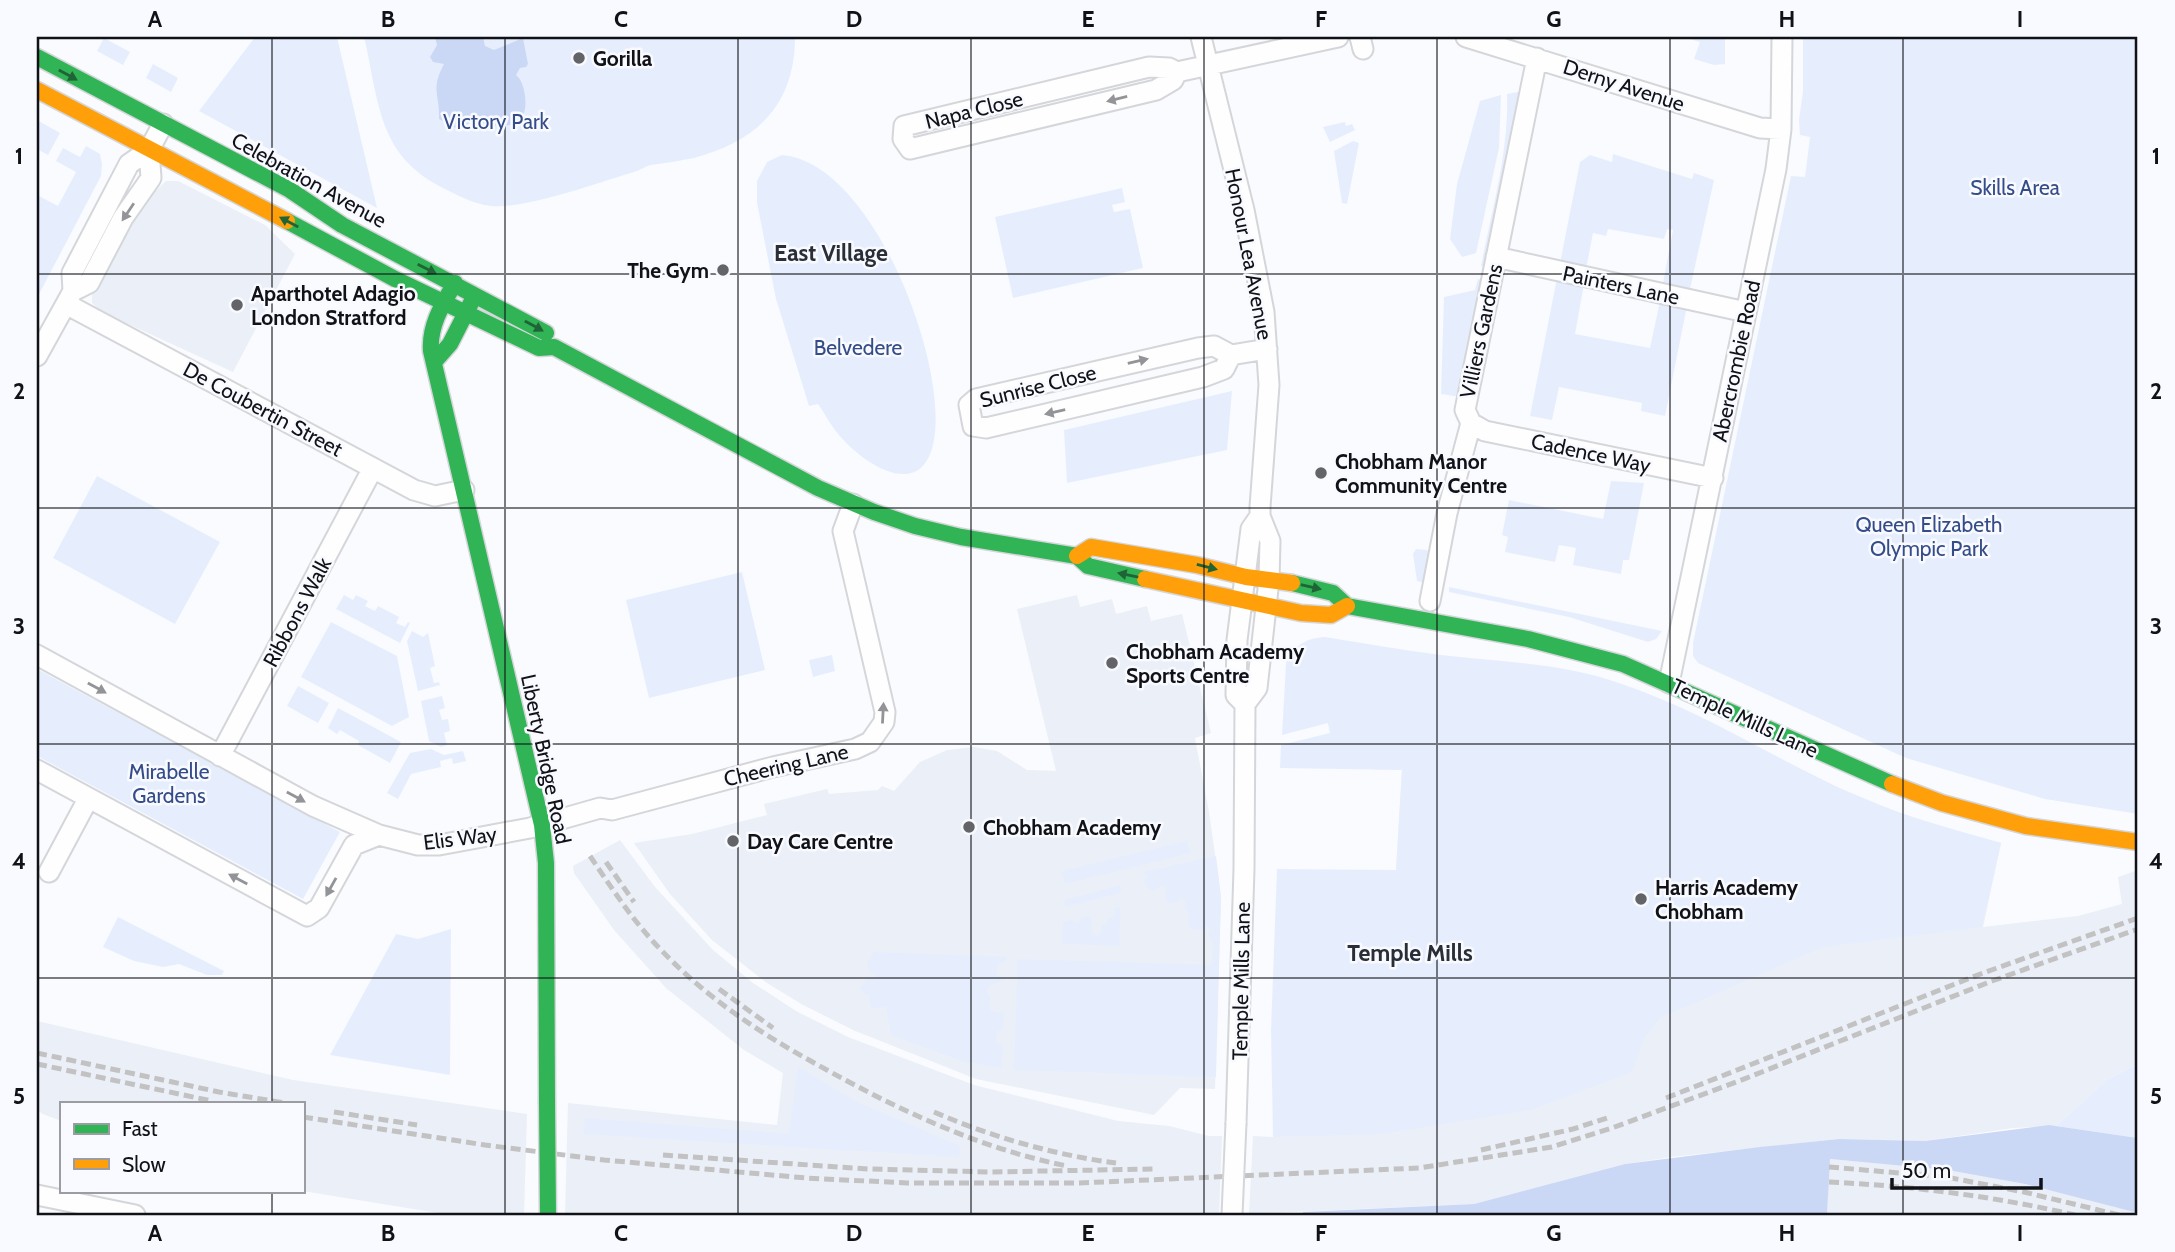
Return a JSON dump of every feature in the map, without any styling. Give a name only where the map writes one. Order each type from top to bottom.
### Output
[{"type":"street","name":"Honour Lea Avenue","points":[[1201,37],[1244,210],[1264,312],[1269,385],[1260,516],[1270,541],[1269,580]]},
{"type":"street","points":[[1208,67],[1338,37]]},
{"type":"street","name":"Derny Avenue","points":[[1466,37],[1533,51],[1760,128],[1781,129]]},
{"type":"street","name":"Abercrombie Road","points":[[1669,683],[1776,169],[1781,129],[1782,37]]},
{"type":"street","name":"Villiers Gardens","points":[[1430,601],[1447,513],[1471,423],[1465,410],[1533,51]]},
{"type":"street","name":"Celebration Avenue","points":[[37,57],[290,190],[342,225],[547,333],[554,347]]},
{"type":"street","name":"Napa Close","points":[[1177,72],[1173,80],[1156,90],[910,149],[904,139],[904,126],[1149,66],[1169,68],[1177,72],[1208,67]]},
{"type":"street","name":"Celebration Avenue","points":[[37,90],[444,303],[539,348],[554,347],[818,488],[853,504],[941,531],[1077,556],[1088,566],[1243,601]]},
{"type":"street","points":[[37,356],[69,298],[89,283],[123,218],[150,178],[149,150],[163,124]]},
{"type":"street","name":"Painters Lane","points":[[1496,257],[1746,312]]},
{"type":"street","name":"Liberty Bridge Road","points":[[454,283],[435,321],[429,350],[435,361],[541,825],[546,863],[548,1215]]},
{"type":"street","points":[[435,361],[450,345],[476,294]]},
{"type":"street","name":"De Coubertin Street","points":[[69,298],[373,468],[428,495],[464,490]]},
{"type":"street","name":"Sunrise Close","points":[[1231,355],[1224,369],[1203,377],[986,428],[973,426],[970,418],[969,405],[976,399],[1198,348],[1214,346],[1231,355],[1267,349]]},
{"type":"street","name":"Cadence Way","points":[[1471,423],[1485,431],[1713,478]]},
{"type":"street","name":"Ribbons Walk","points":[[220,756],[373,468]]},
{"type":"street","name":"Cheering Lane","points":[[541,825],[600,808],[612,810],[773,767],[855,749],[870,742],[880,730],[885,712],[843,531],[853,504]]},
{"type":"street","name":"Honour Lea Avenue","points":[[1246,577],[1251,529],[1260,516]]},
{"type":"street","name":"Celebration Avenue","points":[[1077,556],[1091,547],[1197,565],[1246,577]]},
{"type":"street","name":"Temple Mills Lane","points":[[1245,704],[1236,695],[1236,685],[1237,640],[1246,577],[1305,585],[1334,593],[1347,606],[1528,639],[1623,664],[1860,771],[1942,803],[2026,826],[2138,842]]},
{"type":"street","name":"Temple Mills Lane","points":[[1232,1215],[1244,869],[1245,704],[1257,688],[1269,580]]},
{"type":"street","name":"Temple Mills Lane","points":[[1243,601],[1326,616],[1347,606]]},
{"type":"street","points":[[37,655],[313,806],[379,835]]},
{"type":"street","points":[[37,771],[307,916],[319,908],[354,845],[379,835]]},
{"type":"street","points":[[49,872],[88,799]]},
{"type":"street","points":[[349,822],[354,845]]},
{"type":"street","name":"Elis Way","points":[[379,835],[418,845],[439,845],[541,825]]},
{"type":"street","points":[[37,1195],[135,1215]]},
{"type":"shaded area","points":[[166,181],[178,181],[265,225],[295,254],[233,372],[102,312],[92,303],[92,293],[100,272],[136,210]]},
{"type":"shaded area","points":[[1077,595],[1080,607],[1112,599],[1116,614],[1147,606],[1151,621],[1182,614],[1211,733],[1195,738],[1221,897],[1215,1089],[1180,1088],[1154,1115],[976,1079],[853,1030],[803,1005],[767,983],[712,940],[670,894],[634,843],[692,834],[767,815],[764,804],[827,789],[829,794],[878,790],[882,786],[894,791],[920,762],[947,750],[974,747],[997,751],[1027,770],[1056,771],[1017,609]]},
{"type":"shaded area","name":"Harris Academy Chobham","points":[[1643,696],[1691,714],[1837,787],[1912,818],[2001,843],[1983,927],[2078,916],[2122,904],[2118,877],[2138,870],[2138,1064],[2108,1079],[2056,1126],[2013,1128],[1925,1141],[1839,1139],[1671,1157],[1625,1164],[1474,1204],[1249,1214],[1253,1136],[1273,1137],[1396,870],[1402,770],[1338,768],[1323,700]]},
{"type":"shaded area","points":[[620,840],[655,887],[713,950],[753,983],[796,1011],[848,1037],[974,1085],[1118,1121],[1169,1126],[1209,1136],[1222,1136],[1219,1215],[565,1215],[568,1103],[777,1125],[783,1073],[744,1050],[666,988],[614,930],[574,873],[573,866]]},
{"type":"shaded area","points":[[37,1021],[293,1080],[527,1114],[524,1215],[450,1215],[304,1191],[304,1102],[60,1102],[60,1121],[37,1110]]},
{"type":"shaded area","points":[[1829,1159],[1948,1169],[2025,1184],[2138,1215],[1827,1215]]},
{"type":"green space","points":[[255,37],[337,37],[377,208],[199,111]]},
{"type":"green space","name":"Victory Park","points":[[364,37],[795,37],[793,61],[780,101],[754,130],[736,141],[694,158],[649,165],[543,199],[491,206],[465,199],[433,183],[410,166],[398,151],[380,112]]},
{"type":"green space","points":[[435,37],[483,37],[485,46],[494,50],[523,38],[528,64],[520,68],[516,75],[523,87],[525,108],[517,122],[501,126],[473,120],[459,130],[439,119],[437,80],[444,64],[433,62],[430,57],[437,45]]},
{"type":"green space","points":[[1683,37],[1725,37],[1725,64],[1714,65],[1694,59],[1700,42]]},
{"type":"green space","name":"Queen Elizabeth Olympic Park","points":[[1803,37],[2138,37],[2138,814],[2045,799],[1906,758],[1698,663],[1693,656],[1693,643],[1791,176],[1805,177],[1810,137],[1800,135]]},
{"type":"green space","points":[[104,38],[130,52],[123,65],[97,51]]},
{"type":"green space","points":[[153,64],[178,78],[171,92],[146,78]]},
{"type":"green space","points":[[1523,91],[1487,268],[1481,266],[1503,159],[1507,94]]},
{"type":"green space","points":[[1501,95],[1499,148],[1476,253],[1462,257],[1450,239],[1457,184],[1480,101]]},
{"type":"green space","points":[[37,120],[60,133],[48,155],[37,149]]},
{"type":"green space","points":[[1345,122],[1346,126],[1352,124],[1355,130],[1330,142],[1323,127]]},
{"type":"green space","points":[[1353,141],[1359,143],[1347,204],[1342,203],[1334,151]]},
{"type":"green space","points":[[86,146],[100,154],[101,176],[37,298],[37,195],[58,206],[76,172],[56,161],[63,148],[80,157]]},
{"type":"green space","points":[[1613,154],[1692,179],[1694,173],[1714,180],[1690,289],[1663,283],[1673,230],[1667,229],[1664,239],[1608,229],[1606,236],[1593,233],[1586,269],[1560,263],[1580,162],[1590,155],[1612,162]]},
{"type":"green space","name":"Belvedere","points":[[782,155],[815,166],[846,191],[873,227],[897,270],[916,317],[929,363],[935,405],[934,440],[928,459],[918,470],[906,474],[877,466],[850,446],[818,404],[809,406],[776,299],[757,203],[757,181],[767,162]]},
{"type":"green space","points":[[1122,188],[1125,202],[1112,205],[1114,212],[1130,209],[1143,268],[1013,298],[995,217]]},
{"type":"green space","points":[[1557,278],[1584,284],[1575,334],[1650,348],[1660,301],[1687,306],[1665,416],[1641,411],[1642,403],[1559,387],[1552,420],[1530,416]]},
{"type":"green space","points":[[1478,279],[1484,280],[1460,397],[1441,394],[1444,297],[1475,290]]},
{"type":"green space","points":[[1232,391],[1227,450],[1067,483],[1064,430]]},
{"type":"green space","points":[[97,476],[220,542],[175,624],[53,558]]},
{"type":"green space","points":[[1611,481],[1644,483],[1629,560],[1623,560],[1621,574],[1573,565],[1576,548],[1559,545],[1555,562],[1505,552],[1508,537],[1502,535],[1509,500],[1603,519]]},
{"type":"green space","points":[[1416,549],[1427,550],[1429,553],[1425,583],[1417,581],[1413,554]]},
{"type":"green space","points":[[742,572],[765,670],[649,698],[626,600]]},
{"type":"green space","points":[[1449,587],[1662,631],[1656,639],[1648,642],[1569,617],[1449,592]]},
{"type":"green space","points":[[344,595],[353,600],[356,595],[368,601],[365,606],[375,611],[378,606],[399,617],[396,623],[405,627],[410,623],[400,643],[336,609]]},
{"type":"green space","points":[[331,622],[397,656],[409,717],[392,726],[301,677]]},
{"type":"green space","points":[[412,631],[423,637],[428,633],[435,666],[430,668],[434,683],[439,682],[440,685],[418,691],[407,641]]},
{"type":"green space","name":"Harris Academy Chobham","points":[[1325,637],[1441,655],[1553,667],[1597,676],[1675,705],[1875,804],[2001,843],[1982,927],[1823,947],[1660,1018],[1644,1038],[1632,1072],[1531,1110],[1380,1134],[1273,1137],[1271,1030],[1277,869],[1396,870],[1402,770],[1280,768],[1281,745],[1330,733],[1328,723],[1282,735],[1286,663],[1301,644]]},
{"type":"green space","points":[[832,655],[835,671],[813,677],[809,660]]},
{"type":"green space","name":"Mirabelle Gardens","points":[[37,669],[340,832],[303,899],[37,756]]},
{"type":"green space","points":[[298,686],[329,703],[318,723],[287,706]]},
{"type":"green space","points":[[442,696],[445,708],[439,710],[442,720],[448,719],[450,731],[444,733],[447,745],[441,747],[429,741],[421,701]]},
{"type":"green space","points":[[338,708],[401,742],[390,763],[358,745],[359,741],[340,730],[337,734],[328,728]]},
{"type":"green space","points":[[431,749],[444,755],[463,751],[466,761],[453,764],[452,758],[440,761],[441,767],[411,774],[398,799],[387,793],[410,753]]},
{"type":"green space","points":[[1187,841],[1190,853],[1065,884],[1062,871]]},
{"type":"green space","points":[[1216,856],[1221,897],[1216,1077],[1014,1070],[1018,959],[1212,965],[1213,943],[1208,936],[1210,928],[1206,926],[1202,930],[1192,930],[1188,924],[1190,915],[1185,908],[1186,901],[1181,898],[1178,902],[1169,903],[1165,899],[1166,888],[1162,885],[1155,890],[1147,887],[1147,875],[1142,872]]},
{"type":"green space","points":[[1121,885],[1121,893],[1065,907],[1065,900]]},
{"type":"green space","points":[[1115,907],[1121,908],[1119,946],[1062,944],[1063,922],[1072,920],[1078,923],[1081,918],[1088,916],[1091,919],[1092,933],[1098,936],[1102,925],[1106,925],[1108,919],[1114,916]]},
{"type":"green space","points":[[118,917],[224,971],[222,975],[207,975],[179,964],[163,967],[134,961],[103,947]]},
{"type":"green space","points":[[451,929],[450,1075],[330,1055],[396,934],[418,939]]},
{"type":"green space","points":[[874,952],[1006,957],[1006,962],[1000,963],[996,968],[1002,980],[989,986],[987,991],[991,999],[990,1010],[997,1013],[1004,1011],[1003,1029],[997,1032],[996,1042],[1003,1046],[1001,1068],[964,1062],[891,1035],[886,1006],[873,1009],[870,996],[860,988],[866,978],[875,978],[876,975],[870,972],[867,964]]},
{"type":"green space","points":[[2138,1064],[2138,1138],[2056,1126],[2108,1079]]},
{"type":"green space","points":[[798,1067],[857,1102],[960,1146],[959,1157],[583,1134],[585,1118],[789,1134]]},
{"type":"green space","points":[[2049,1125],[2138,1138],[2138,1213],[2025,1184],[1948,1170],[1830,1159],[1827,1215],[1303,1215],[1303,1212],[1474,1204],[1625,1164],[1760,1147],[1839,1139],[1925,1141]]},
{"type":"railway","points":[[590,856],[653,942],[701,987],[762,1032],[827,1070],[914,1114],[1004,1150],[1067,1166]]},
{"type":"railway","points":[[606,862],[634,902]]},
{"type":"railway","points":[[1666,1098],[1983,973],[2138,918]]},
{"type":"railway","points":[[304,1117],[604,1160],[806,1178],[907,1183],[1079,1183],[1419,1168],[1552,1147],[1612,1128],[1992,981],[2138,929]]},
{"type":"railway","points":[[719,989],[773,1028]]},
{"type":"railway","points":[[37,1053],[219,1092],[279,1102]]},
{"type":"railway","points":[[37,1064],[212,1101]]},
{"type":"railway","points":[[334,1112],[417,1125]]},
{"type":"railway","points":[[934,1112],[1024,1144],[1116,1163]]},
{"type":"railway","points":[[1481,1150],[1573,1129],[1610,1117]]},
{"type":"railway","points":[[663,1155],[868,1169],[988,1172],[1156,1169]]},
{"type":"railway","points":[[1829,1167],[1946,1177],[2119,1215]]},
{"type":"railway","points":[[1829,1182],[1952,1193],[2075,1215]]},
{"type":"traffic: fast","points":[[37,57],[290,190],[342,225],[546,333]]},
{"type":"traffic: fast","points":[[287,221],[395,279],[539,348],[554,347],[818,488],[874,512],[915,526],[961,537],[1077,556],[1088,566],[1145,579]]},
{"type":"traffic: fast","points":[[455,283],[434,324],[431,351],[542,825],[546,863],[547,1102]]},
{"type":"traffic: fast","points":[[435,361],[450,344],[473,299]]},
{"type":"traffic: fast","points":[[1292,583],[1333,593],[1347,606],[1528,639],[1623,664],[1892,784]]},
{"type":"traffic: fast","points":[[547,1102],[548,1215]]},
{"type":"traffic: slow","points":[[37,90],[287,221]]},
{"type":"traffic: slow","points":[[1077,556],[1091,547],[1197,565],[1246,577],[1292,583]]},
{"type":"traffic: slow","points":[[1145,579],[1301,613],[1331,615],[1347,606]]},
{"type":"traffic: slow","points":[[1892,784],[1942,803],[2026,826],[2138,842]]},
{"type":"place","name":"Gorilla","points":[[579,58]]},
{"type":"place","name":"The Gym","points":[[723,270]]},
{"type":"place","name":"Aparthotel Adagio London Stratford","points":[[237,305]]},
{"type":"place","name":"Chobham Manor Community Centre","points":[[1321,473]]},
{"type":"place","name":"Chobham Academy Sports Centre","points":[[1112,663]]},
{"type":"place","name":"Chobham Academy","points":[[969,827]]},
{"type":"place","name":"Day Care Centre","points":[[733,841]]},
{"type":"place","name":"Harris Academy Chobham","points":[[1641,899]]},
{"type":"district","name":"East Village","points":[[831,253]]},
{"type":"district","name":"Temple Mills","points":[[1410,953]]},
{"type":"park label","name":"Skills Area","points":[[2015,187]]}]
